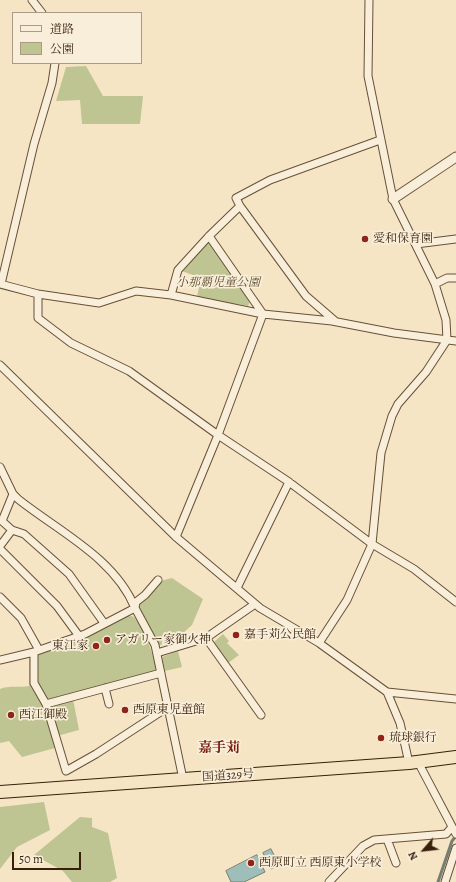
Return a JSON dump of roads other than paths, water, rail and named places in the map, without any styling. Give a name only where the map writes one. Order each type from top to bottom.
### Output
[{"type":"highway","name":"国道329号","points":[[0,792],[414,762],[456,757]]},
{"type":"street","points":[[32,0],[41,12]]},
{"type":"street","points":[[320,643],[347,600],[372,544],[381,453],[392,416],[398,404],[426,372],[447,340],[446,320],[435,284],[393,199],[368,76],[369,0]]},
{"type":"street","points":[[55,64],[52,83],[34,144],[0,284],[38,294],[99,303],[136,291],[171,295],[263,314],[336,322],[394,333],[456,342]]},
{"type":"street","points":[[336,322],[306,296],[240,206],[236,198],[270,180],[380,140]]},
{"type":"street","points":[[393,199],[456,156]]},
{"type":"street","points":[[171,295],[178,270],[209,236],[240,206]]},
{"type":"street","points":[[209,236],[263,314]]},
{"type":"street","points":[[416,244],[456,239]]},
{"type":"street","points":[[435,284],[447,278],[456,278]]},
{"type":"street","points":[[38,294],[38,318],[71,343],[129,371],[218,435],[289,482],[372,544],[414,569],[456,602]]},
{"type":"street","points":[[176,537],[218,435],[263,314]]},
{"type":"street","points":[[0,365],[176,537],[255,604],[320,643],[387,692],[456,699]]},
{"type":"street","points":[[0,467],[13,494],[26,506],[96,556],[111,571],[132,600],[155,645],[183,779]]},
{"type":"street","points":[[237,588],[289,482]]},
{"type":"street","points":[[13,494],[2,521],[12,530],[24,534],[69,574],[104,623]]},
{"type":"street","points":[[0,546],[12,530]]},
{"type":"street","points":[[0,549],[57,606],[79,636]]},
{"type":"street","points":[[135,608],[136,602],[145,595],[158,580]]},
{"type":"street","points":[[0,597],[21,618],[37,651],[34,683],[46,704],[66,771],[96,754],[168,707]]},
{"type":"street","points":[[157,653],[206,638],[255,604]]},
{"type":"street","points":[[0,660],[37,651],[79,636],[135,608]]},
{"type":"street","points":[[206,638],[261,715]]},
{"type":"street","points":[[46,704],[161,672]]},
{"type":"street","points":[[104,688],[108,704]]},
{"type":"street","points":[[329,882],[363,846],[374,840],[446,834],[454,830],[414,762],[387,692]]},
{"type":"street","points":[[387,839],[396,863]]},
{"type":"street","points":[[445,882],[456,848]]},
{"type":"water","points":[[271,849],[279,865],[271,869],[263,853]]},
{"type":"water","points":[[257,855],[265,872],[244,882],[231,882],[226,871]]},
{"type":"waterway","points":[[438,882],[452,841],[456,836]]},
{"type":"place","name":"愛和保育園","points":[[365,239]]},
{"type":"place","name":"嘉手苅公民館","points":[[236,635]]},
{"type":"place","name":"アガリー家御火神","points":[[107,640]]},
{"type":"place","name":"東江家","points":[[96,646]]},
{"type":"place","name":"西原東児童館","points":[[125,710]]},
{"type":"place","name":"西江御殿","points":[[11,715]]},
{"type":"place","name":"琉球銀行","points":[[381,738]]},
{"type":"place","name":"西原町立 西原東小学校","points":[[251,863]]},
{"type":"district","name":"嘉手苅","points":[[219,749]]},
{"type":"park label","name":"小那覇児童公園","points":[[218,283]]}]
